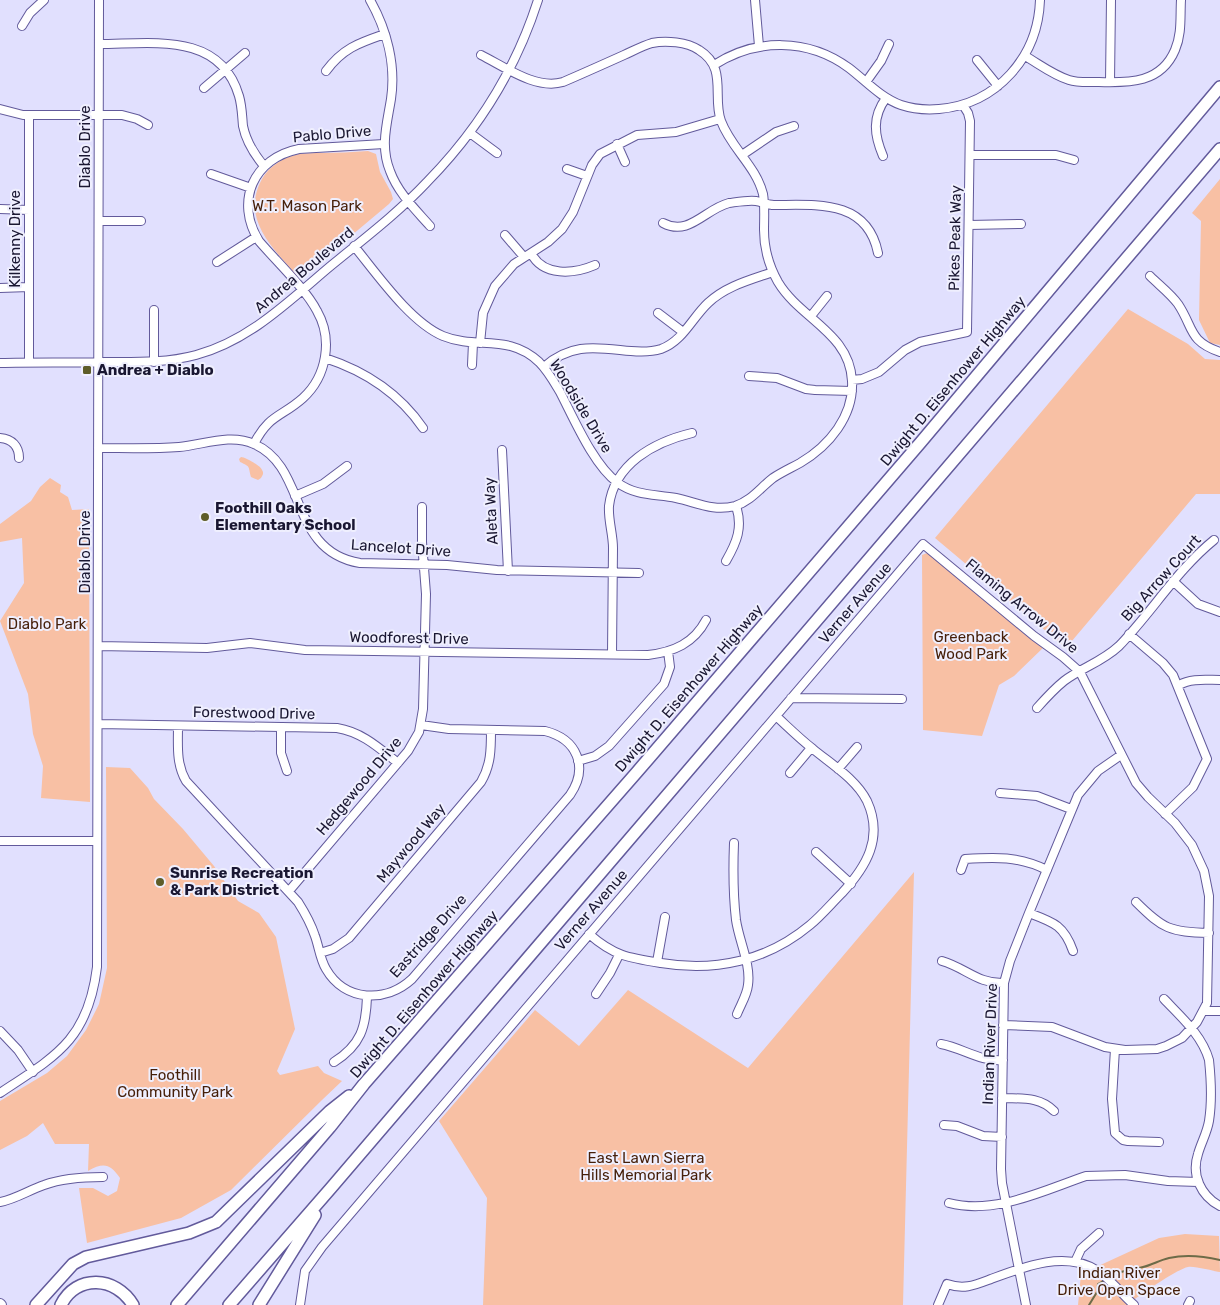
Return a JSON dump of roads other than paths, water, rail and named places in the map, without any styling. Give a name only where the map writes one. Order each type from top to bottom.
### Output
[{"type":"highway","points":[[1211,97],[1220,76]]},
{"type":"highway","name":"Dwight D. Eisenhower Highway","points":[[176,1305],[323,1135],[364,1084],[643,765],[921,442],[1220,87]]},
{"type":"highway","points":[[229,1305],[1220,149]]},
{"type":"highway","points":[[36,1305],[73,1264],[86,1257],[188,1233],[216,1222],[330,1111],[364,1084]]},
{"type":"highway","points":[[259,1305],[331,1188]]},
{"type":"highway","points":[[61,1305],[67,1296],[79,1286],[90,1282],[114,1286],[126,1296],[132,1305]]},
{"type":"street","points":[[22,26],[30,13],[44,0]]},
{"type":"street","name":"Diablo Drive","points":[[0,1093],[54,1057],[71,1039],[84,1017],[92,995],[97,967],[99,0]]},
{"type":"street","points":[[370,0],[386,34],[390,52],[392,83],[384,144],[390,171],[396,185],[430,226]]},
{"type":"street","name":"Andrea Boulevard","points":[[0,363],[154,362],[195,355],[230,342],[262,323],[408,201],[449,159],[470,133],[495,95],[527,30],[538,0]]},
{"type":"street","points":[[756,0],[759,46]]},
{"type":"street","points":[[714,65],[739,52],[759,46],[782,44],[818,51],[840,62],[886,98],[903,106],[922,109],[962,105],[984,96],[1014,71],[1024,56],[1037,26],[1040,0]]},
{"type":"street","points":[[1110,82],[1111,0]]},
{"type":"street","points":[[1024,56],[1068,80],[1110,82],[1143,80],[1156,73],[1174,51],[1179,37],[1181,0]]},
{"type":"street","points":[[326,71],[344,51],[357,43],[386,34]]},
{"type":"street","points":[[481,55],[536,82],[545,84],[559,84],[649,44],[663,42],[690,45],[705,54],[714,65],[719,83],[718,106],[720,119],[725,130],[758,180],[764,203],[765,242],[773,272],[790,298],[827,330],[840,344],[849,362],[852,380],[852,391],[845,417],[822,446],[801,463],[775,477],[749,500],[736,506],[740,519],[738,538],[726,561]]},
{"type":"street","points":[[99,44],[183,45],[207,54],[226,70],[234,82],[239,96],[243,125],[250,146],[264,166]]},
{"type":"street","points":[[866,82],[881,61],[889,44]]},
{"type":"street","points":[[204,88],[245,54]]},
{"type":"street","points":[[977,60],[998,86]]},
{"type":"street","points":[[883,156],[876,137],[875,127],[879,108],[886,98]]},
{"type":"street","name":"Pikes Peak Way","points":[[852,380],[862,379],[879,372],[906,350],[926,341],[967,332],[970,156],[969,117],[962,105]]},
{"type":"street","points":[[0,109],[29,115],[130,117],[148,125]]},
{"type":"street","name":"Kilkenny Drive","points":[[28,362],[29,115]]},
{"type":"street","points":[[472,365],[483,314],[490,295],[507,271],[548,242],[568,221],[596,158],[617,144],[642,134],[676,132],[720,119]]},
{"type":"street","points":[[742,155],[776,132],[794,126]]},
{"type":"street","points":[[470,133],[497,153]]},
{"type":"street","name":"Pablo Drive","points":[[254,444],[258,435],[269,422],[310,391],[320,374],[325,358],[326,338],[321,319],[311,302],[256,237],[248,214],[248,198],[251,188],[264,166],[279,155],[299,149],[384,144]]},
{"type":"street","points":[[617,144],[625,162]]},
{"type":"street","points":[[970,156],[1051,155],[1074,160]]},
{"type":"street","points":[[567,169],[587,176]]},
{"type":"street","points":[[211,174],[251,188]]},
{"type":"street","points":[[663,223],[671,227],[684,227],[692,224],[711,210],[728,204],[755,201],[772,206],[823,205],[847,212],[863,224],[869,232],[878,253]]},
{"type":"street","points":[[0,209],[29,210]]},
{"type":"street","points":[[99,222],[141,221]]},
{"type":"street","points":[[969,225],[1021,224]]},
{"type":"street","points":[[506,235],[539,264],[551,270],[573,271],[595,265]]},
{"type":"street","points":[[217,262],[256,237]]},
{"type":"street","name":"Woodside Drive","points":[[354,246],[408,311],[422,324],[446,337],[477,343],[512,346],[530,354],[550,375],[598,463],[616,482],[640,494],[672,497],[706,507],[736,506]]},
{"type":"street","points":[[544,367],[565,353],[580,348],[646,352],[660,349],[674,342],[706,304],[723,292],[743,282],[773,272]]},
{"type":"street","points":[[1150,276],[1178,303],[1191,331],[1199,342],[1220,352]]},
{"type":"street","points":[[0,288],[29,288]]},
{"type":"street","points":[[810,316],[827,296]]},
{"type":"street","points":[[154,310],[154,362]]},
{"type":"street","points":[[658,313],[683,332]]},
{"type":"street","points":[[325,358],[354,369],[380,384],[408,408],[423,428]]},
{"type":"street","points":[[749,376],[777,378],[815,390],[852,391]]},
{"type":"street","points":[[612,654],[613,544],[609,506],[616,482],[627,467],[646,452],[667,440],[692,434]]},
{"type":"street","points":[[0,438],[14,443],[18,450],[19,458]]},
{"type":"street","name":"Lancelot Drive","points":[[98,448],[178,447],[232,439],[254,444],[263,448],[283,470],[316,538],[323,546],[340,558],[360,563],[424,564],[508,571],[639,573]]},
{"type":"street","name":"Aleta Way","points":[[502,450],[508,571]]},
{"type":"street","points":[[295,496],[324,484],[347,466]]},
{"type":"street","name":"Hedgewood Drive","points":[[289,891],[411,747],[421,725],[426,594],[422,542],[422,507]]},
{"type":"street","name":"Big Arrow Court","points":[[1036,708],[1064,681],[1102,660],[1129,634],[1173,581],[1214,540]]},
{"type":"street","name":"Flaming Arrow Drive","points":[[924,544],[1080,672],[1136,783],[1175,822],[1189,840],[1204,871],[1209,896],[1208,994],[1204,1011],[1192,1029],[1174,1043],[1157,1049],[1116,1049],[1052,1027],[1003,1025]]},
{"type":"street","name":"Verner Avenue","points":[[300,1305],[305,1271],[322,1247],[924,544]]},
{"type":"street","points":[[1173,581],[1198,604],[1220,612]]},
{"type":"street","name":"Woodforest Drive","points":[[98,646],[206,648],[250,643],[305,650],[648,655],[668,651],[691,639],[700,631],[706,620]]},
{"type":"street","points":[[1129,634],[1163,663],[1173,675],[1179,685],[1207,759],[1194,787],[1165,814]]},
{"type":"street","points":[[421,725],[449,729],[545,731],[554,733],[570,744],[578,761],[595,756],[609,746],[664,684],[670,667],[668,651]]},
{"type":"street","points":[[1179,685],[1187,681],[1220,680]]},
{"type":"street","points":[[791,698],[902,699]]},
{"type":"street","points":[[589,934],[603,947],[619,955],[700,967],[730,964],[776,948],[798,934],[819,918],[851,884],[862,870],[872,848],[873,824],[867,801],[838,769],[811,748],[776,716]]},
{"type":"street","name":"Forestwood Drive","points":[[98,724],[346,730],[363,736],[398,763]]},
{"type":"street","name":"Eastridge Drive","points":[[178,726],[178,761],[186,781],[298,902],[316,937],[327,970],[347,990],[367,996],[388,994],[412,979],[570,795],[578,778],[578,761]]},
{"type":"street","points":[[281,727],[281,753],[287,771]]},
{"type":"street","name":"Maywood Way","points":[[320,953],[333,949],[349,938],[481,782],[488,768],[490,758],[491,730]]},
{"type":"street","points":[[838,769],[857,747]]},
{"type":"street","points":[[790,773],[811,748]]},
{"type":"street","name":"Indian River Drive","points":[[1026,1305],[1001,1169],[1004,983],[1010,961],[1078,795],[1090,778],[1106,764],[1121,755]]},
{"type":"street","points":[[1000,793],[1037,796],[1071,809]]},
{"type":"street","points":[[0,840],[97,840]]},
{"type":"street","points":[[734,843],[736,923],[745,960],[748,983],[737,1014]]},
{"type":"street","points":[[816,852],[851,884]]},
{"type":"street","points":[[961,870],[965,859],[1009,858],[1030,862],[1047,870]]},
{"type":"street","points":[[1136,902],[1151,917],[1166,928],[1184,932],[1209,933]]},
{"type":"street","points":[[1029,913],[1056,924],[1063,930],[1073,951]]},
{"type":"street","points":[[657,962],[665,917]]},
{"type":"street","points":[[596,994],[619,955]]},
{"type":"street","points":[[942,961],[959,967],[980,980],[1004,983]]},
{"type":"street","points":[[334,1062],[348,1051],[361,1034],[365,1022],[367,996]]},
{"type":"street","points":[[1164,999],[1200,1038],[1207,1051],[1210,1069],[1210,1119],[1196,1164],[1198,1182],[1207,1196],[1220,1206]]},
{"type":"street","points":[[1204,1011],[1220,1011]]},
{"type":"street","points":[[0,1031],[18,1050],[33,1072]]},
{"type":"street","points":[[941,1044],[980,1058],[1002,1060]]},
{"type":"street","points":[[1116,1049],[1112,1099],[1115,1133],[1122,1140],[1159,1142]]},
{"type":"street","points":[[1002,1098],[1037,1100],[1046,1104],[1054,1111]]},
{"type":"street","points":[[944,1125],[958,1126],[983,1136],[1002,1137]]},
{"type":"street","points":[[949,1203],[966,1206],[985,1206],[1006,1203],[1096,1174],[1198,1182]]},
{"type":"street","points":[[0,1202],[64,1180],[103,1177]]},
{"type":"street","points":[[1075,1262],[1081,1249],[1099,1234]]},
{"type":"street","points":[[938,1305],[947,1284],[961,1288],[970,1287],[1019,1269],[1060,1261],[1075,1262],[1089,1266],[1100,1273],[1134,1305]]},
{"type":"waterway","points":[[1109,1278],[1166,1259],[1182,1256],[1207,1257],[1220,1260]]},
{"type":"waterway","points":[[1089,1305],[1097,1292],[1098,1284],[1105,1280]]},
{"type":"place","name":"Andrea + Diablo","points":[[87,370]]},
{"type":"place","name":"Foothill Oaks Elementary School","points":[[205,517]]},
{"type":"place","name":"Sunrise Recreation & Park District","points":[[160,882]]},
{"type":"park label","name":"W.T. Mason Park","points":[[307,206]]},
{"type":"park label","name":"Diablo Park","points":[[47,624]]},
{"type":"park label","name":"Greenback Wood Park","points":[[971,646]]},
{"type":"park label","name":"Foothill Community Park","points":[[175,1084]]},
{"type":"park label","name":"East Lawn Sierra Hills Memorial Park","points":[[646,1166]]},
{"type":"park label","name":"Indian River Drive Open Space","points":[[1119,1282]]}]
